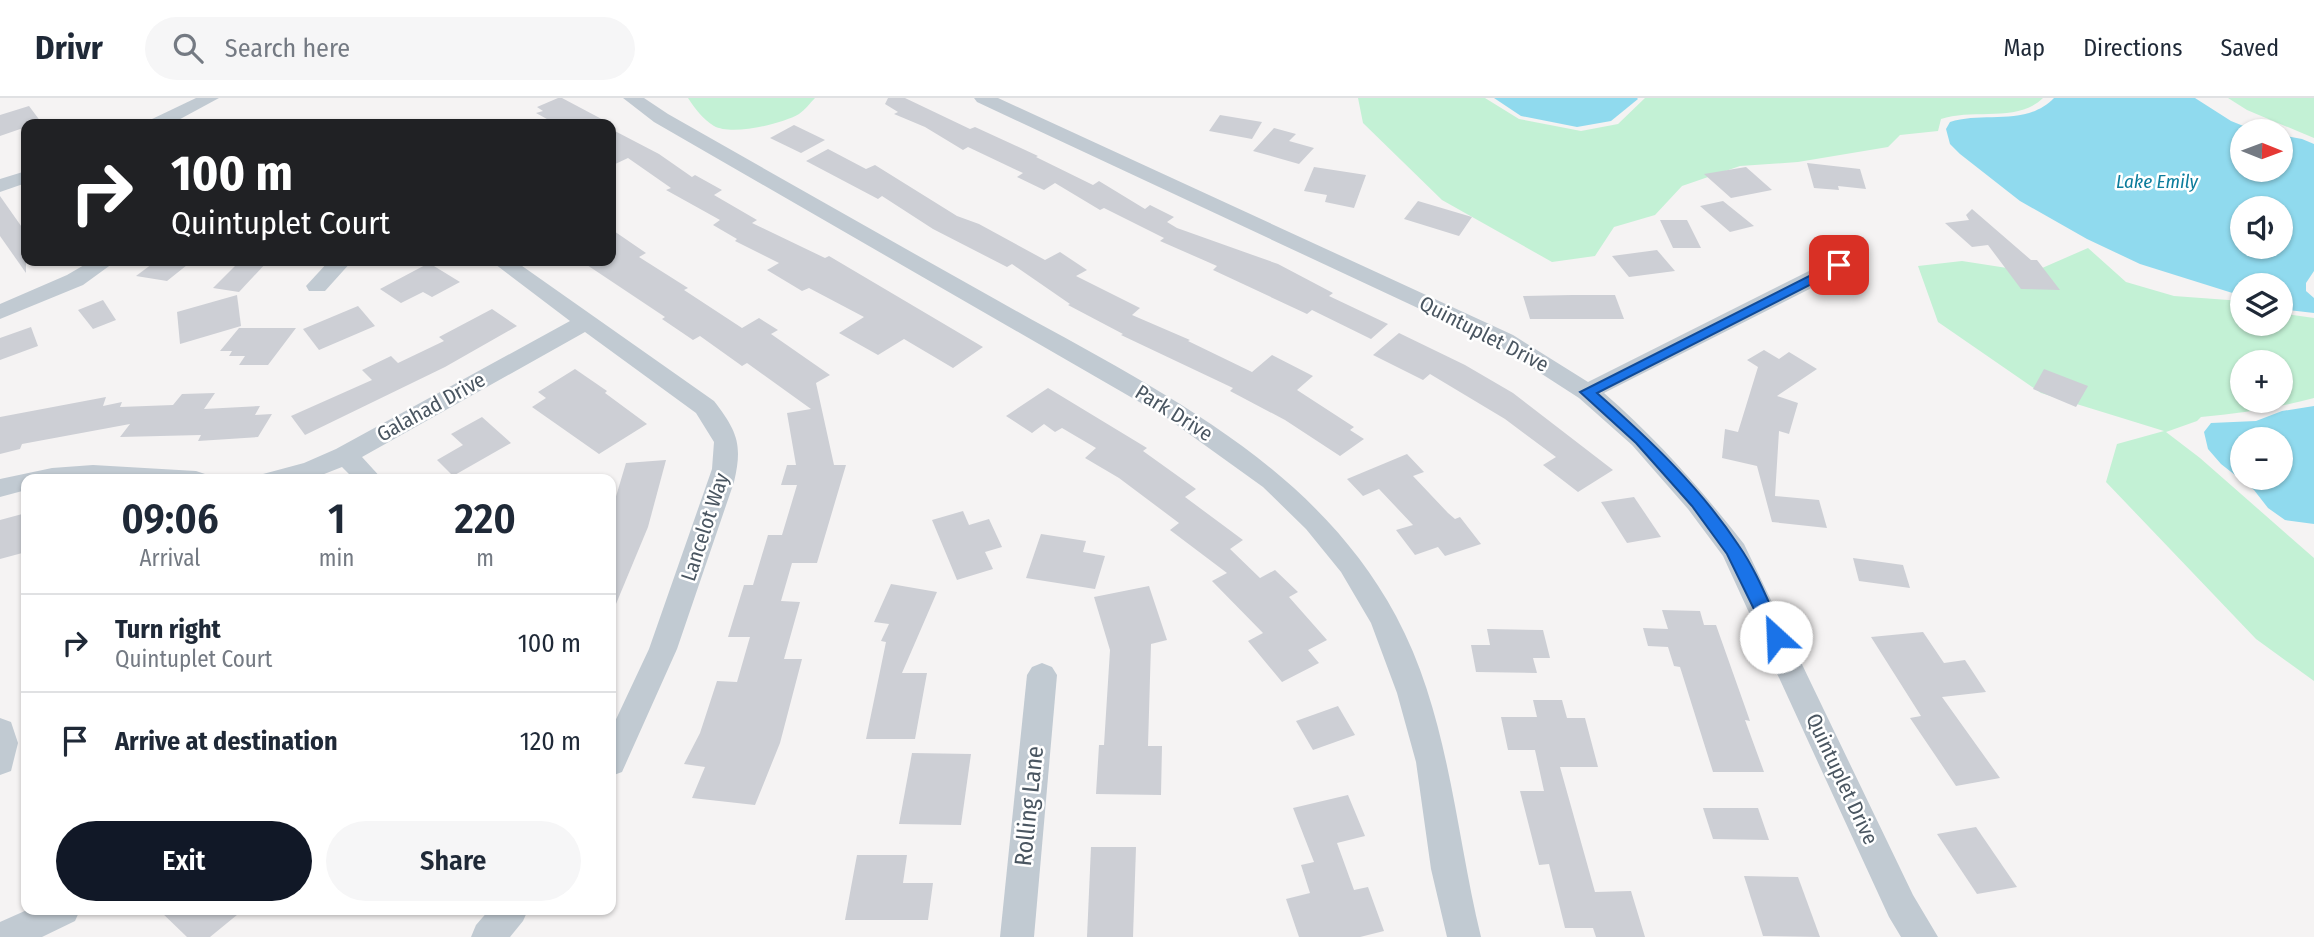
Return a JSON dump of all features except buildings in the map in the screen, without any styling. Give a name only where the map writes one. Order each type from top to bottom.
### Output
[{"type":"street","points":[[167,119],[210,98]]},
{"type":"street","name":"Park Drive","points":[[632,98],[661,118],[1176,411],[1272,481],[1314,522],[1350,565],[1384,621],[1412,693],[1432,762],[1448,869],[1464,937]]},
{"type":"street","name":"Quintuplet Drive","points":[[983,98],[1504,340],[1587,392],[1641,439],[1697,502],[1734,551],[1901,906],[1921,937]]},
{"type":"street","points":[[0,186],[21,179]]},
{"type":"street","points":[[1587,392],[1839,265]]},
{"type":"street","points":[[0,312],[75,280],[98,266]]},
{"type":"street","points":[[317,286],[336,266]]},
{"type":"street","name":"Lancelot Way","points":[[508,266],[705,408],[725,432],[728,456],[663,649],[616,752]]},
{"type":"street","name":"Galahad Drive","points":[[295,474],[345,455],[585,322]]},
{"type":"street","points":[[345,455],[365,474]]},
{"type":"street","points":[[64,474],[122,474]]},
{"type":"street","points":[[0,488],[21,482]]},
{"type":"street","name":"Rolling Lane","points":[[1017,937],[1042,674]]},
{"type":"street","points":[[0,731],[3,743],[0,762]]},
{"type":"street","points":[[6,937],[52,915]]},
{"type":"street","points":[[488,937],[507,915]]},
{"type":"green space","points":[[688,98],[815,98],[791,118],[769,125],[732,130],[714,126]]},
{"type":"green space","points":[[1358,98],[1485,98],[1519,119],[1581,131],[1618,124],[1645,98],[2043,98],[2033,106],[2008,113],[1941,119],[1938,131],[1900,135],[1888,147],[1798,162],[1740,166],[1682,186],[1655,215],[1614,227],[1595,256],[1552,262],[1442,200],[1363,123]]},
{"type":"green space","points":[[2228,98],[2314,98],[2314,138],[2293,129],[2293,119],[2269,119]]},
{"type":"green space","points":[[2088,248],[2126,282],[2174,296],[2230,300],[2230,336],[2293,336],[2293,315],[2314,318],[2314,398],[2293,403],[2293,350],[2230,350],[2230,413],[2236,413],[2201,417],[2197,421],[2166,432],[2230,484],[2230,490],[2236,490],[2314,558],[2314,681],[2256,639],[2106,482],[2117,444],[2164,431],[2041,393],[1938,322],[1918,266],[1962,261],[2033,272]]},
{"type":"water","points":[[1494,98],[1638,99],[1611,121],[1577,127],[1521,116]]},
{"type":"water","name":"Lake Emily","points":[[2054,98],[2195,98],[2230,120],[2230,182],[2293,182],[2293,137],[2314,144],[2314,271],[2306,283],[2306,291],[2314,298],[2314,313],[2293,311],[2293,273],[2230,273],[2230,292],[2140,264],[2087,239],[2020,201],[1950,144],[1946,129],[1950,122],[2031,112]]},
{"type":"water","points":[[2314,406],[2314,524],[2285,520],[2268,508],[2254,490],[2293,490],[2293,427],[2230,427],[2230,471],[2208,449],[2204,432],[2211,423],[2256,421],[2277,413],[2293,413],[2293,409]]},
{"type":"route","points":[[1776,637],[1734,551],[1697,502],[1641,439],[1587,392],[1839,265]]}]
